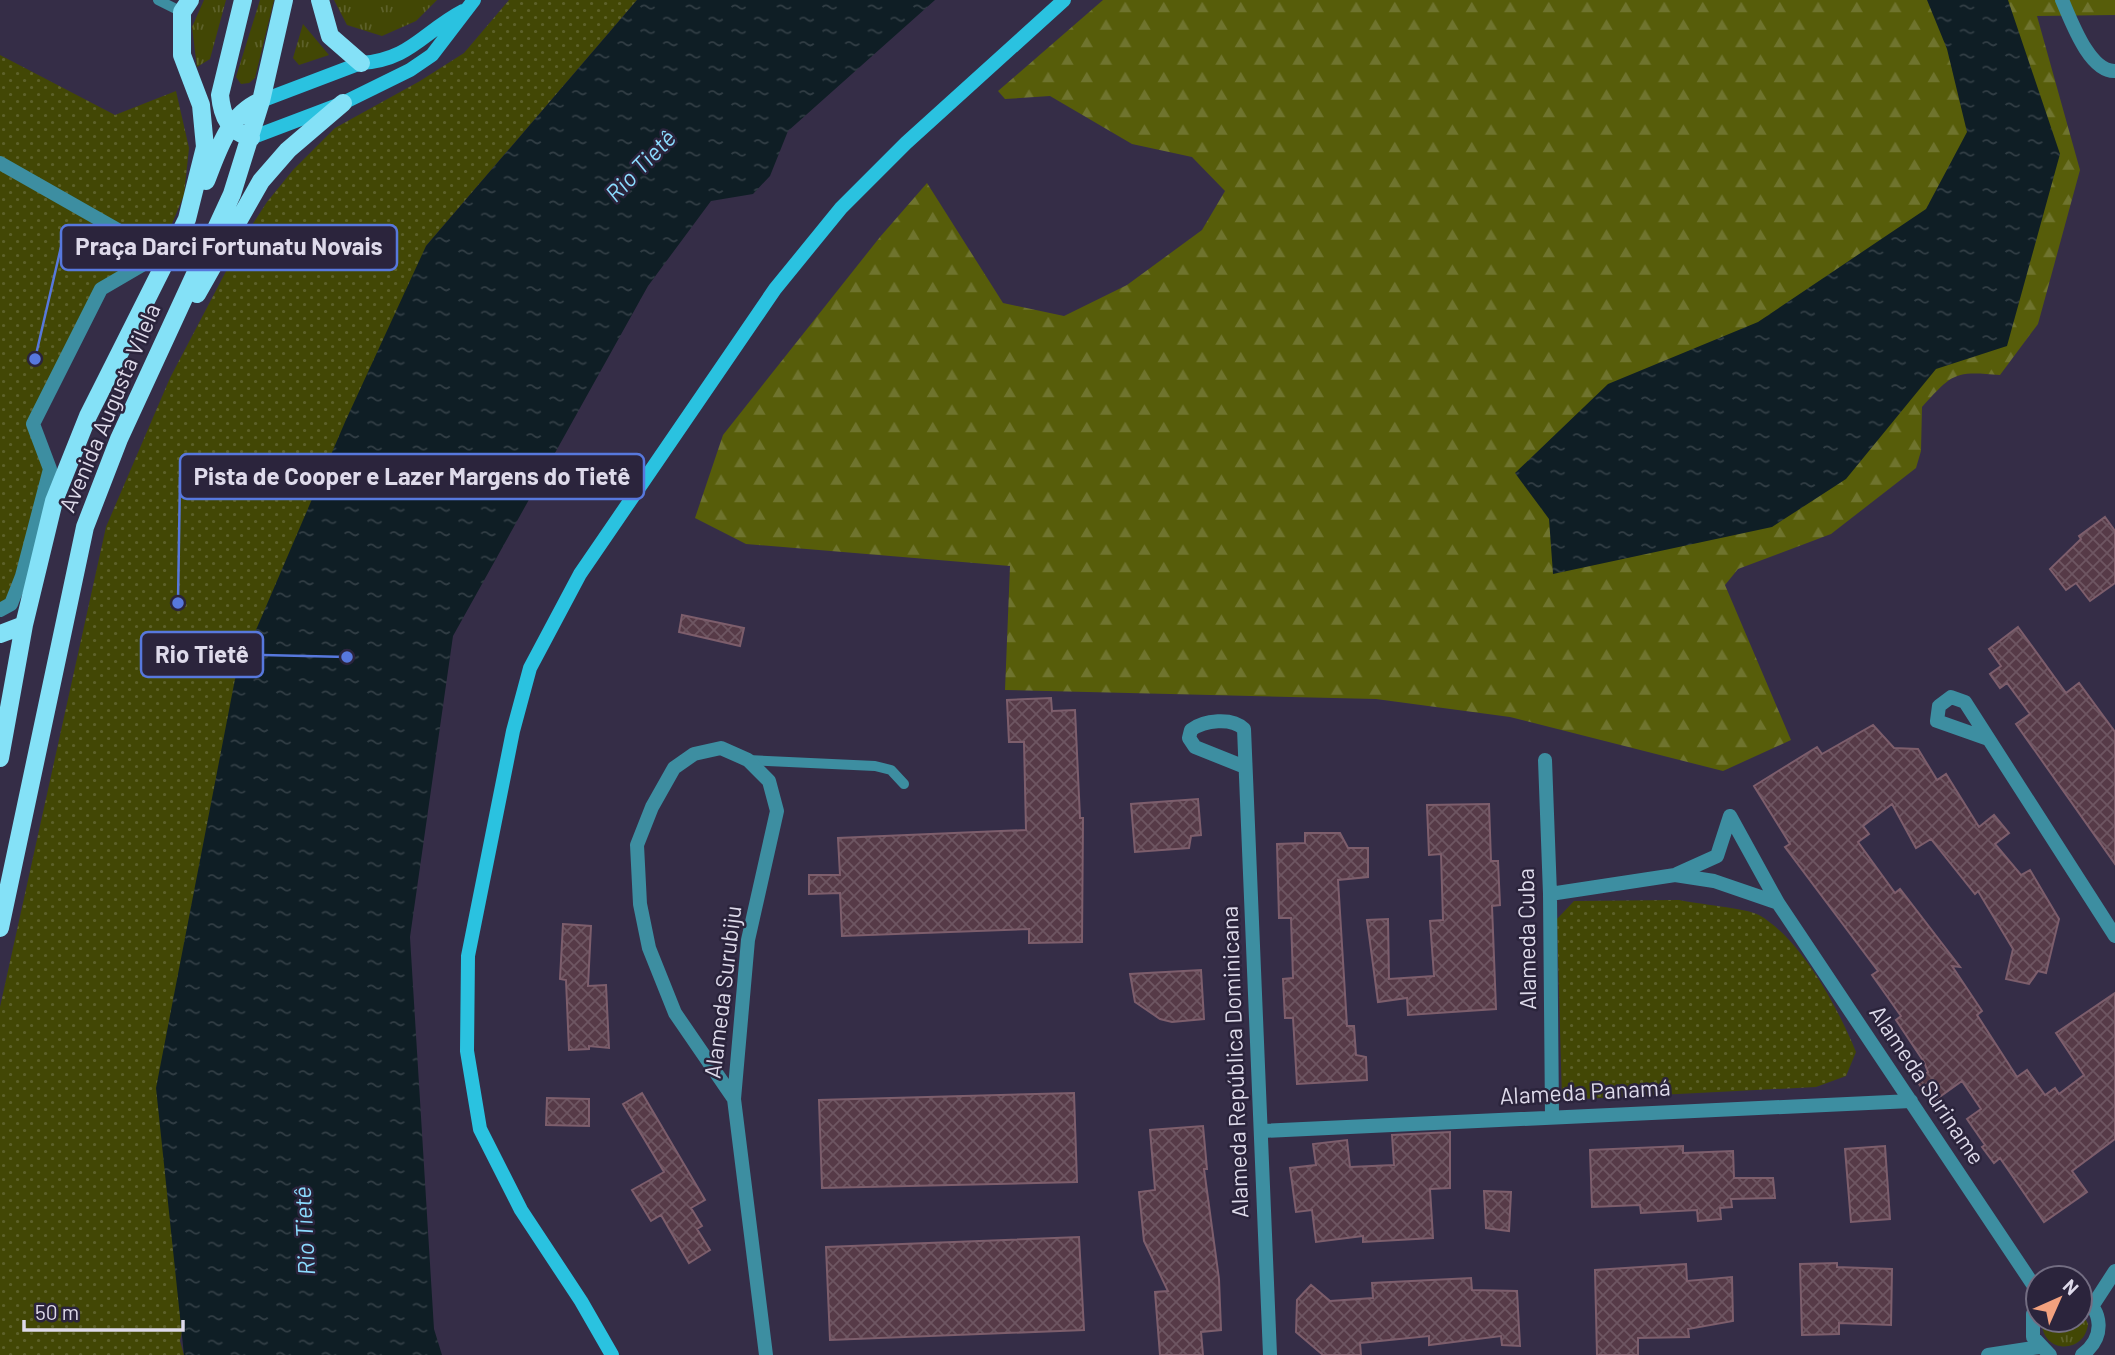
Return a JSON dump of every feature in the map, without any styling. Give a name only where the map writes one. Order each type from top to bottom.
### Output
[{"type":"main road","points":[[243,0],[220,95],[221,108],[230,127],[251,138],[343,103],[410,70],[432,55],[470,5]]},
{"type":"main road","name":"Avenida Augusta Vilela","points":[[0,928],[85,527],[119,439],[232,194],[261,101],[284,0]]},
{"type":"main road","points":[[320,0],[330,36],[361,63]]},
{"type":"main road","points":[[612,1355],[581,1301],[521,1210],[480,1129],[467,1051],[468,956],[513,730],[530,668],[580,574],[775,289],[841,208],[906,143],[1064,0]]},
{"type":"main road","points":[[187,219],[230,127],[242,111],[261,101],[361,63],[377,62],[407,52],[440,23],[470,5]]},
{"type":"main road","name":"Avenida Augusta Vilela","points":[[0,758],[24,625],[59,489],[88,416],[187,219],[205,147],[201,105],[181,55],[186,6]]},
{"type":"main road","points":[[150,372],[261,181],[288,150],[343,103]]},
{"type":"main road","points":[[0,635],[24,625]]},
{"type":"street","points":[[2062,0],[2082,44],[2099,65],[2115,71]]},
{"type":"street","points":[[0,163],[155,251],[149,261],[101,289],[33,424],[50,470],[12,604],[0,610]]},
{"type":"street","points":[[1988,739],[2115,936]]},
{"type":"street","name":"Alameda Surubiju","points":[[734,1100],[675,1013],[649,948],[640,904],[636,845],[652,807],[674,768],[694,754],[722,748],[748,761],[769,780],[777,811],[748,940],[734,1100],[766,1355]]},
{"type":"street","name":"Alameda Cuba","points":[[1545,760],[1550,894],[1552,1116]]},
{"type":"street","name":"Alameda República Dominicana","points":[[1245,767],[1270,1355]]},
{"type":"street","name":"Alameda Suriname","points":[[1675,875],[1717,856],[1730,816],[1778,903],[2024,1271]]},
{"type":"street","points":[[1550,894],[1675,875],[1714,881],[1778,903]]},
{"type":"street","name":"Alameda Panamá","points":[[1262,1131],[1910,1101]]},
{"type":"street","points":[[2094,1303],[2115,1271]]},
{"type":"street","points":[[2081,1355],[2096,1339],[2099,1328],[2099,1317],[2094,1307]]},
{"type":"street","points":[[1988,1355],[2044,1351],[2035,1334]]},
{"type":"lane","points":[[158,0],[186,6]]},
{"type":"lane","points":[[748,761],[875,766],[891,770],[904,784]]},
{"type":"green space","points":[[204,0],[226,0],[210,59],[197,67],[192,27]]},
{"type":"green space","points":[[260,0],[274,0],[255,78],[249,83],[241,84],[236,77]]},
{"type":"green space","points":[[334,0],[437,0],[416,21],[382,36],[347,25]]},
{"type":"green space","points":[[509,0],[637,0],[426,246],[180,1341],[184,1355],[0,1355],[0,1007],[106,527],[170,378],[243,239],[267,202],[293,170],[335,128],[464,53]]},
{"type":"green space","points":[[1103,0],[2115,0],[2115,15],[2037,16],[2080,170],[2038,324],[2000,375],[1963,374],[1955,377],[1922,407],[1921,451],[1916,468],[1831,534],[1738,569],[1725,585],[1791,740],[1723,771],[1510,717],[1376,699],[1005,690],[1010,566],[746,544],[695,518],[723,435],[880,237],[927,183],[1003,303],[1064,316],[1127,285],[1202,230],[1225,191],[1192,157],[1132,144],[1050,96],[1005,99],[998,91]]},
{"type":"green space","points":[[303,24],[329,55],[299,65],[293,58]]},
{"type":"green space","points":[[0,55],[115,115],[176,91],[189,148],[184,195],[161,250],[102,292],[37,426],[55,471],[0,615]]},
{"type":"green space","points":[[1679,900],[1759,915],[1790,941],[1829,996],[1856,1052],[1846,1076],[1816,1087],[1562,1100],[1557,919],[1574,901]]},
{"type":"green space","points":[[2045,1334],[2085,1334],[2072,1345],[2055,1344]]},
{"type":"water","name":"Rio Tietê","points":[[637,0],[935,0],[788,131],[770,176],[753,194],[711,201],[648,286],[453,636],[410,937],[434,1329],[442,1355],[184,1355],[156,1088],[235,679],[345,422],[426,246]]},
{"type":"water","points":[[1927,0],[2008,0],[2060,154],[2007,346],[1936,369],[1846,479],[1772,527],[1553,574],[1549,519],[1515,473],[1608,384],[1758,322],[1926,209],[1967,132],[1947,49]]},
{"type":"building","points":[[2105,517],[2115,531],[2115,583],[2090,601],[2076,583],[2066,590],[2050,569],[2081,539],[2079,536]]},
{"type":"building","points":[[682,615],[744,628],[740,646],[679,632]]},
{"type":"building","points":[[2018,627],[2066,693],[2079,683],[2115,732],[2115,864],[2016,724],[2030,714],[2007,683],[2000,688],[1990,674],[2001,666],[1989,649]]},
{"type":"building","points":[[1051,698],[1052,711],[1075,710],[1080,818],[1083,818],[1082,942],[1029,943],[1029,929],[842,936],[840,893],[809,894],[809,875],[840,875],[838,838],[1026,830],[1024,742],[1009,742],[1007,700]]},
{"type":"building","points":[[1873,725],[1894,748],[1918,749],[1937,780],[1946,774],[1979,827],[1994,815],[2009,833],[1995,844],[2021,875],[2030,870],[2059,919],[2046,973],[2038,971],[2029,984],[2006,979],[2013,949],[1978,891],[1975,894],[1931,839],[1916,848],[1892,804],[1863,826],[1869,834],[1858,842],[1895,893],[1900,889],[1960,967],[1952,966],[1982,1011],[1977,1015],[2017,1077],[2027,1070],[2045,1095],[2055,1088],[2059,1094],[2084,1075],[2056,1033],[2115,993],[2115,1139],[2072,1171],[2087,1192],[2044,1222],[2000,1158],[1994,1163],[1982,1147],[1985,1145],[1967,1119],[1981,1109],[1962,1081],[1931,1103],[1916,1079],[1928,1072],[1924,1062],[1896,1020],[1901,1016],[1872,975],[1878,971],[1785,847],[1790,844],[1754,786],[1817,747],[1822,754]]},
{"type":"building","points":[[1198,799],[1201,835],[1191,836],[1189,848],[1135,852],[1131,804]]},
{"type":"building","points":[[1489,804],[1491,861],[1498,861],[1500,905],[1492,906],[1496,1009],[1408,1015],[1407,998],[1378,1002],[1367,920],[1388,919],[1389,979],[1434,976],[1430,921],[1443,920],[1441,854],[1429,855],[1427,805]]},
{"type":"building","points":[[1305,833],[1340,833],[1348,848],[1368,848],[1368,877],[1338,880],[1347,1026],[1354,1026],[1356,1055],[1366,1057],[1367,1080],[1297,1084],[1293,1018],[1285,1018],[1283,979],[1293,978],[1291,918],[1279,918],[1277,844],[1305,843]]},
{"type":"building","points":[[563,924],[591,926],[588,986],[606,985],[609,1048],[589,1046],[589,1049],[569,1050],[566,980],[560,979]]},
{"type":"building","points":[[1201,970],[1204,1019],[1172,1022],[1160,1019],[1135,1002],[1130,974]]},
{"type":"building","points":[[642,1093],[705,1200],[691,1208],[702,1226],[697,1229],[710,1250],[689,1263],[661,1215],[651,1221],[632,1190],[664,1172],[623,1104]]},
{"type":"building","points":[[1074,1093],[1077,1182],[822,1188],[819,1100]]},
{"type":"building","points":[[547,1098],[589,1099],[589,1126],[546,1125]]},
{"type":"building","points":[[1203,1126],[1207,1169],[1204,1169],[1219,1279],[1221,1330],[1201,1332],[1203,1355],[1160,1355],[1155,1292],[1168,1291],[1144,1241],[1139,1192],[1155,1190],[1150,1130]]},
{"type":"building","points":[[1450,1132],[1450,1188],[1430,1189],[1433,1238],[1363,1242],[1363,1236],[1316,1242],[1312,1210],[1296,1212],[1290,1168],[1316,1165],[1313,1144],[1347,1140],[1350,1167],[1394,1165],[1392,1135]]},
{"type":"building","points":[[1683,1146],[1683,1153],[1733,1151],[1734,1178],[1773,1178],[1775,1198],[1731,1199],[1732,1207],[1720,1208],[1721,1219],[1698,1221],[1697,1210],[1641,1213],[1640,1205],[1592,1207],[1590,1150]]},
{"type":"building","points":[[1885,1146],[1890,1219],[1851,1222],[1845,1149]]},
{"type":"building","points":[[1484,1191],[1511,1192],[1509,1231],[1486,1228]]},
{"type":"building","points":[[1079,1237],[1084,1330],[830,1340],[826,1247]]},
{"type":"building","points":[[1837,1263],[1837,1267],[1892,1269],[1891,1325],[1839,1323],[1839,1334],[1802,1335],[1800,1264]]},
{"type":"building","points":[[1686,1264],[1687,1281],[1732,1277],[1733,1321],[1688,1329],[1689,1337],[1638,1338],[1638,1355],[1597,1355],[1595,1270]]},
{"type":"building","points":[[1471,1278],[1472,1290],[1517,1291],[1520,1346],[1502,1345],[1501,1336],[1429,1345],[1429,1336],[1360,1343],[1361,1355],[1323,1355],[1296,1332],[1297,1300],[1311,1285],[1330,1301],[1373,1298],[1372,1283]]},
{"type":"place","name":"Praça Darci Fortunatu Novais","points":[[35,359]]},
{"type":"place","name":"Pista de Cooper e Lazer Margens do Tietê","points":[[178,603]]},
{"type":"place","name":"Rio Tietê","points":[[347,657]]}]
